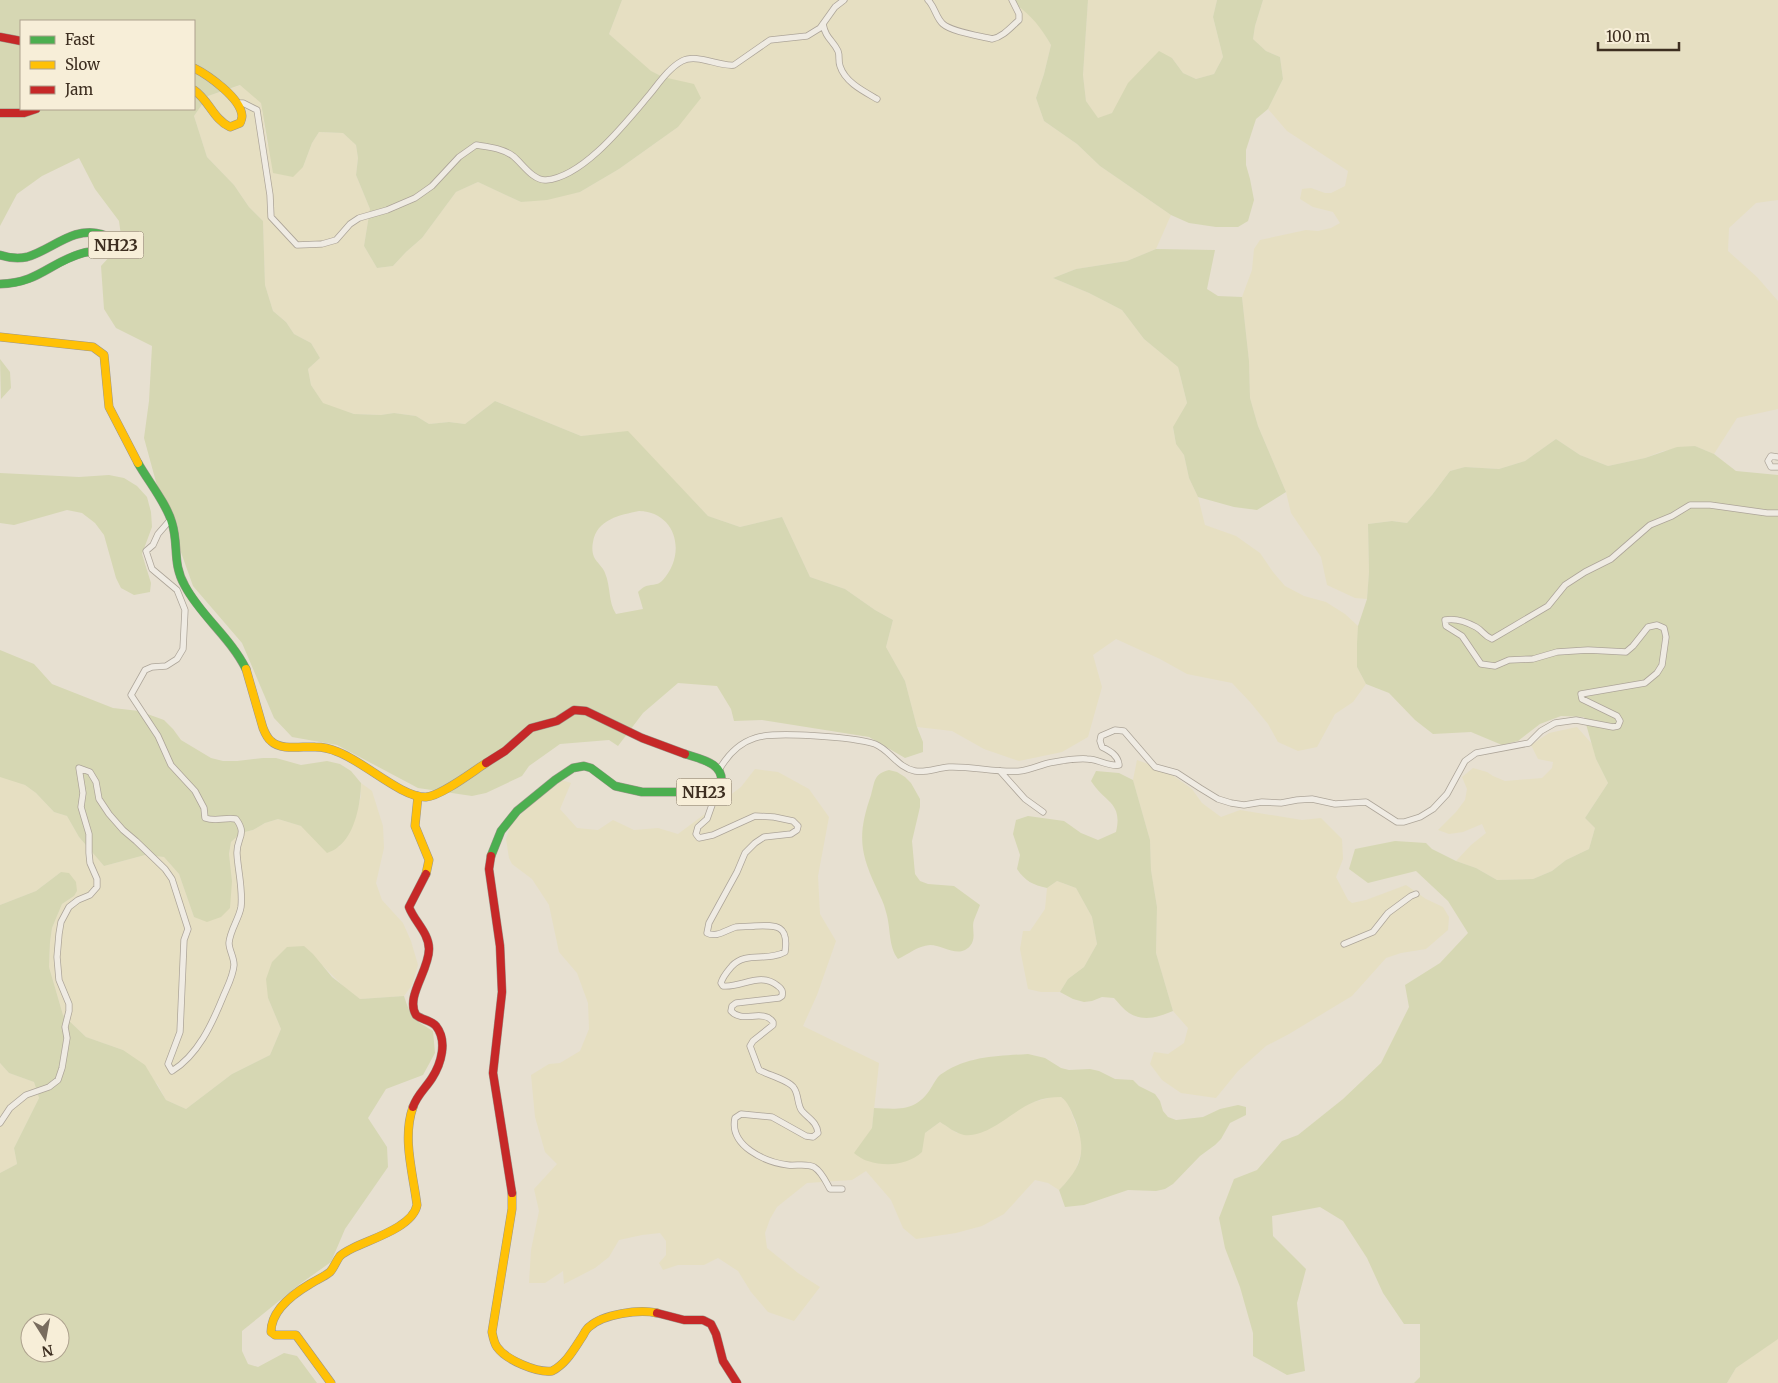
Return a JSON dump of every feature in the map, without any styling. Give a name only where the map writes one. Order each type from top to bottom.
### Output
[{"type":"main road","points":[[0,37],[20,41]]},
{"type":"main road","points":[[195,68],[201,70],[230,95],[237,103],[243,120],[238,126],[230,127],[220,122],[195,91]]},
{"type":"main road","points":[[0,114],[24,113],[33,110]]},
{"type":"main road","name":"NH23","points":[[0,255],[15,258],[27,257],[68,237],[94,232],[110,236],[116,245],[111,250],[95,250],[81,254],[25,282],[0,284]]},
{"type":"main road","points":[[0,337],[93,347],[104,355],[108,369],[106,385],[108,407],[171,519],[176,565],[179,575],[195,600],[227,638],[244,663],[251,681],[264,731],[271,742],[286,747],[319,747],[337,751],[418,796],[415,826],[429,860],[428,868],[410,907],[413,916],[420,924],[429,946],[426,968],[414,992],[412,1002],[416,1016],[434,1024],[443,1044],[441,1056],[432,1076],[417,1096],[411,1113],[409,1147],[417,1205],[416,1212],[412,1217],[377,1239],[353,1248],[340,1256],[330,1272],[302,1288],[276,1312],[271,1325],[271,1332],[275,1335],[296,1335],[331,1383]]},
{"type":"main road","name":"NH23","points":[[418,796],[427,797],[438,793],[505,751],[531,728],[557,721],[572,711],[578,710],[586,711],[642,738],[714,765],[719,770],[722,780],[718,787],[710,792],[631,791],[615,786],[592,768],[579,766],[561,775],[517,811],[501,831],[494,846],[489,869],[501,954],[502,992],[493,1073],[512,1187],[512,1209],[492,1332],[494,1344],[500,1352],[534,1370],[549,1372],[562,1367],[589,1327],[611,1318],[628,1313],[650,1312],[688,1321],[706,1321],[715,1330],[722,1358],[737,1383]]},
{"type":"street","points":[[237,103],[243,102],[257,110],[270,195],[271,217],[297,245],[322,244],[336,240],[350,224],[359,218],[387,210],[415,198],[432,186],[459,157],[476,145],[494,148],[512,155],[539,179],[546,180],[565,174],[604,148],[663,77],[683,60],[704,59],[728,66],[734,65],[770,40],[806,36],[820,28],[835,7],[844,0]]},
{"type":"street","points":[[928,0],[933,4],[942,23],[950,28],[992,39],[1008,30],[1019,20],[1019,14],[1012,0]]},
{"type":"street","points":[[823,24],[827,37],[838,51],[839,64],[846,76],[855,86],[877,99]]},
{"type":"street","points":[[1778,457],[1772,456],[1768,461],[1771,467],[1778,468]]},
{"type":"street","points":[[719,770],[726,758],[745,743],[755,738],[794,734],[857,740],[875,744],[907,769],[917,771],[948,767],[974,767],[992,771],[1022,771],[1049,763],[1087,758],[1099,760],[1112,766],[1119,765],[1118,758],[1102,747],[1100,741],[1101,736],[1115,730],[1124,732],[1155,767],[1177,773],[1218,798],[1231,803],[1244,805],[1262,802],[1281,803],[1305,799],[1334,804],[1366,802],[1397,822],[1404,822],[1420,818],[1433,809],[1447,794],[1465,761],[1476,753],[1530,743],[1541,731],[1555,723],[1576,720],[1612,727],[1618,726],[1620,721],[1617,716],[1582,699],[1581,694],[1645,683],[1658,673],[1662,665],[1666,637],[1664,628],[1657,625],[1648,627],[1626,652],[1588,650],[1557,652],[1533,659],[1509,660],[1495,666],[1481,664],[1462,636],[1446,626],[1445,620],[1453,618],[1478,628],[1485,637],[1492,639],[1548,606],[1565,585],[1585,572],[1611,560],[1650,525],[1672,516],[1690,505],[1710,505],[1778,513]]},
{"type":"street","points":[[0,1124],[10,1108],[26,1095],[49,1087],[58,1080],[62,1068],[67,1038],[66,1028],[69,1004],[59,980],[57,957],[61,922],[69,907],[78,900],[90,895],[97,887],[98,879],[90,863],[89,834],[81,806],[83,793],[79,768],[90,772],[96,782],[99,799],[109,814],[123,830],[165,869],[172,879],[181,903],[188,929],[184,940],[180,1032],[168,1064],[172,1071],[182,1065],[207,1031],[220,1006],[232,975],[234,964],[229,945],[241,909],[240,870],[236,847],[242,836],[242,830],[236,819],[233,818],[216,821],[206,818],[204,808],[195,791],[171,765],[158,736],[131,695],[145,670],[152,667],[166,666],[177,659],[183,649],[185,610],[177,590],[152,569],[146,551],[153,545],[158,534],[171,519]]},
{"type":"street","points":[[1000,771],[1025,799],[1043,812]]},
{"type":"street","points":[[718,787],[707,819],[698,828],[696,834],[699,838],[713,835],[755,816],[793,821],[798,826],[797,830],[791,834],[764,838],[754,843],[745,853],[737,872],[706,929],[707,933],[713,935],[736,927],[773,925],[780,927],[785,940],[785,952],[774,956],[739,959],[723,976],[721,983],[723,986],[727,986],[762,979],[773,982],[783,992],[779,998],[736,1003],[732,1006],[731,1011],[734,1015],[739,1016],[766,1016],[771,1019],[773,1024],[753,1041],[750,1046],[756,1063],[759,1070],[790,1083],[795,1089],[801,1110],[818,1128],[818,1134],[813,1138],[772,1117],[741,1114],[737,1115],[734,1123],[736,1130],[739,1139],[754,1153],[786,1164],[812,1166],[820,1171],[830,1189],[842,1189]]},
{"type":"street","points":[[1344,944],[1373,932],[1388,913],[1416,894]]},
{"type":"shaded area","points":[[622,0],[1014,0],[1014,4],[1028,12],[1039,25],[1051,45],[1036,98],[1044,121],[1077,144],[1100,166],[1171,215],[1156,249],[1127,261],[1076,269],[1053,278],[1089,293],[1122,310],[1144,339],[1178,367],[1187,403],[1173,428],[1176,444],[1184,455],[1189,478],[1198,497],[1205,525],[1236,536],[1260,553],[1285,586],[1304,596],[1326,602],[1345,614],[1358,626],[1357,667],[1366,684],[1353,702],[1335,714],[1317,747],[1298,751],[1278,742],[1268,724],[1232,683],[1187,674],[1160,659],[1116,639],[1093,655],[1102,687],[1088,737],[1062,752],[1019,761],[984,749],[952,731],[917,727],[905,681],[886,647],[893,620],[845,589],[810,577],[782,517],[740,527],[708,516],[628,432],[581,436],[495,401],[465,424],[449,422],[429,424],[416,416],[394,413],[381,415],[354,414],[323,404],[311,385],[308,369],[320,358],[311,343],[294,334],[286,322],[273,311],[265,285],[263,221],[249,207],[234,185],[207,157],[194,116],[208,96],[241,85],[261,102],[267,144],[303,167],[312,143],[319,132],[343,133],[356,145],[358,158],[356,175],[370,209],[364,246],[377,268],[393,266],[422,238],[456,192],[478,182],[521,202],[580,192],[619,169],[678,127],[663,77],[650,71],[609,34]]},
{"type":"shaded area","points":[[1088,0],[1217,0],[1213,17],[1223,57],[1214,74],[1196,79],[1183,73],[1172,58],[1121,100],[1112,113],[1098,119],[1086,101],[1083,75]]},
{"type":"shaded area","points":[[1263,0],[1778,0],[1778,200],[1756,203],[1729,228],[1728,251],[1757,277],[1778,301],[1778,409],[1737,418],[1714,454],[1695,446],[1663,451],[1645,458],[1608,466],[1580,455],[1556,439],[1525,461],[1499,469],[1465,467],[1450,471],[1407,523],[1392,521],[1368,524],[1369,572],[1367,599],[1355,598],[1327,585],[1321,557],[1291,513],[1286,492],[1258,426],[1250,398],[1249,361],[1242,297],[1252,270],[1254,249],[1260,240],[1306,230],[1318,231],[1331,228],[1340,223],[1333,212],[1313,207],[1300,199],[1302,189],[1311,188],[1331,193],[1345,186],[1348,171],[1287,131],[1268,109],[1283,79],[1280,57],[1266,51],[1253,39]]},
{"type":"shaded area","points":[[1577,727],[1592,744],[1596,759],[1608,783],[1585,818],[1595,828],[1589,849],[1566,860],[1552,871],[1533,879],[1497,880],[1476,868],[1456,861],[1486,833],[1482,824],[1463,832],[1449,834],[1438,830],[1465,800],[1467,789],[1462,777],[1473,768],[1487,772],[1505,781],[1542,778],[1552,768],[1553,762],[1538,759],[1531,745],[1549,733]]},
{"type":"shaded area","points":[[1137,760],[1165,770],[1192,789],[1202,803],[1221,817],[1240,810],[1302,820],[1321,818],[1342,839],[1343,859],[1336,877],[1348,900],[1352,903],[1366,900],[1406,885],[1426,899],[1443,907],[1449,917],[1448,930],[1426,949],[1401,953],[1386,958],[1352,996],[1266,1046],[1238,1071],[1216,1098],[1181,1093],[1162,1080],[1150,1064],[1154,1052],[1168,1054],[1184,1043],[1188,1028],[1173,1011],[1156,953],[1157,907],[1151,870],[1150,840],[1133,780]]},
{"type":"shaded area","points":[[755,769],[778,772],[809,789],[829,817],[818,876],[820,914],[836,941],[817,995],[803,1026],[879,1063],[872,1128],[925,1133],[940,1122],[957,1133],[1034,1102],[1052,1097],[1061,1097],[1068,1103],[1082,1141],[1082,1151],[1076,1169],[1059,1190],[1048,1183],[1035,1180],[1004,1214],[982,1226],[956,1233],[916,1239],[903,1228],[891,1200],[866,1171],[852,1180],[807,1183],[777,1207],[765,1233],[767,1248],[798,1273],[820,1287],[794,1321],[768,1312],[751,1292],[738,1271],[718,1258],[704,1265],[678,1265],[663,1270],[659,1263],[666,1255],[666,1241],[660,1233],[619,1240],[609,1257],[595,1268],[564,1284],[563,1271],[545,1283],[529,1283],[531,1250],[539,1211],[534,1189],[557,1164],[545,1152],[535,1117],[531,1075],[549,1064],[560,1063],[580,1051],[589,1029],[588,1003],[577,973],[559,952],[549,905],[532,879],[512,864],[509,858],[506,839],[511,824],[540,796],[562,780],[571,783],[560,809],[577,828],[598,830],[613,820],[634,830],[658,828],[678,834],[741,787]]},
{"type":"shaded area","points":[[2,776],[25,785],[36,793],[54,812],[67,816],[79,837],[104,866],[145,855],[164,857],[179,874],[194,917],[232,881],[229,855],[231,842],[241,833],[278,819],[301,826],[339,847],[354,821],[361,796],[361,783],[372,791],[383,826],[384,848],[376,883],[382,900],[403,923],[411,941],[418,965],[412,985],[404,996],[360,999],[345,988],[323,966],[268,998],[281,1029],[270,1055],[232,1074],[186,1109],[166,1100],[158,1085],[123,1050],[86,1037],[63,1015],[49,967],[52,928],[62,904],[74,896],[61,872],[36,891],[0,905],[0,777]]},
{"type":"shaded area","points":[[1057,881],[1076,888],[1092,917],[1097,944],[1084,967],[1068,979],[1060,992],[1041,992],[1028,989],[1020,949],[1023,931],[1030,931],[1045,909],[1047,888]]},
{"type":"shaded area","points":[[0,1063],[9,1073],[34,1082],[39,1098],[14,1148],[17,1164],[0,1173]]},
{"type":"shaded area","points":[[1778,1338],[1778,1383],[1727,1383],[1736,1368]]},
{"type":"green space","points":[[0,0],[622,0],[609,34],[651,71],[663,77],[694,84],[701,98],[678,127],[619,169],[580,192],[547,200],[521,202],[478,182],[456,192],[422,238],[393,266],[377,268],[364,246],[370,209],[356,175],[358,158],[356,145],[343,133],[319,132],[312,143],[303,167],[293,177],[273,173],[261,103],[240,85],[208,96],[194,116],[207,157],[234,185],[249,207],[263,221],[265,285],[273,311],[286,322],[294,334],[311,343],[320,358],[308,369],[311,385],[323,403],[354,414],[381,415],[394,413],[416,416],[429,424],[449,422],[465,424],[495,401],[581,436],[628,431],[708,516],[740,527],[782,517],[810,577],[845,589],[893,620],[886,647],[905,681],[917,727],[923,742],[923,752],[905,758],[869,737],[762,720],[734,721],[731,709],[717,686],[678,683],[643,713],[618,746],[609,740],[560,744],[529,766],[522,776],[486,793],[472,796],[418,788],[337,745],[292,737],[274,718],[242,643],[193,586],[156,482],[144,438],[149,401],[152,346],[116,328],[104,309],[101,266],[122,243],[119,221],[95,189],[79,158],[42,176],[17,194],[0,226]],"holes":[[[639,511],[652,513],[670,527],[674,537],[676,548],[670,571],[658,584],[644,587],[638,592],[643,609],[616,614],[613,609],[605,573],[593,555],[595,534],[610,519]]]},
{"type":"green space","points":[[1014,0],[1088,0],[1083,75],[1086,101],[1098,118],[1112,113],[1128,83],[1159,51],[1172,58],[1183,73],[1196,79],[1214,74],[1223,57],[1213,17],[1217,0],[1263,0],[1253,39],[1266,51],[1280,57],[1283,79],[1268,109],[1256,119],[1246,150],[1246,165],[1254,200],[1248,221],[1238,227],[1216,227],[1189,223],[1171,215],[1100,166],[1077,144],[1044,121],[1036,98],[1051,45],[1035,22],[1014,3]]},
{"type":"green space","points":[[1156,249],[1215,250],[1207,289],[1218,296],[1242,297],[1249,361],[1250,398],[1258,426],[1286,492],[1257,510],[1234,507],[1198,497],[1189,478],[1184,455],[1176,444],[1173,427],[1187,403],[1178,367],[1144,339],[1122,310],[1089,293],[1053,278],[1076,269],[1127,261]]},
{"type":"green space","points":[[0,359],[10,372],[11,388],[1,399]]},
{"type":"green space","points":[[1556,439],[1580,455],[1608,466],[1645,458],[1677,447],[1695,446],[1714,454],[1736,471],[1778,475],[1778,1339],[1736,1368],[1727,1383],[1414,1383],[1420,1377],[1420,1324],[1404,1324],[1383,1293],[1367,1258],[1343,1221],[1320,1207],[1272,1216],[1273,1236],[1306,1269],[1297,1303],[1305,1371],[1287,1375],[1253,1356],[1253,1333],[1240,1287],[1225,1248],[1219,1218],[1234,1179],[1257,1170],[1282,1141],[1298,1135],[1343,1099],[1381,1063],[1409,1007],[1405,985],[1440,963],[1468,933],[1448,901],[1416,871],[1368,883],[1349,869],[1355,849],[1395,841],[1426,843],[1432,849],[1456,861],[1476,868],[1497,880],[1533,879],[1552,871],[1566,860],[1589,849],[1595,828],[1585,818],[1608,783],[1596,759],[1584,717],[1561,716],[1540,724],[1518,741],[1502,745],[1471,732],[1433,734],[1415,720],[1389,693],[1366,684],[1357,667],[1357,643],[1358,626],[1367,599],[1369,572],[1368,524],[1392,521],[1407,523],[1450,471],[1465,467],[1499,469],[1525,461]]},
{"type":"green space","points":[[0,473],[79,477],[109,475],[124,478],[137,486],[147,497],[151,512],[152,527],[142,554],[151,583],[150,592],[134,595],[121,588],[116,578],[104,535],[95,523],[82,513],[67,510],[14,525],[0,523]]},
{"type":"green space","points":[[0,650],[34,664],[52,684],[113,708],[139,711],[164,720],[181,740],[211,758],[223,761],[237,761],[276,758],[301,765],[327,761],[340,764],[351,771],[361,783],[356,818],[349,835],[337,848],[327,853],[301,826],[278,819],[241,833],[231,842],[229,854],[232,881],[230,908],[221,917],[207,922],[194,917],[179,874],[164,857],[145,855],[104,866],[79,837],[67,816],[54,812],[36,793],[25,785],[0,777]]},
{"type":"green space","points":[[889,770],[905,777],[911,783],[920,799],[912,841],[915,874],[920,881],[928,884],[954,886],[980,905],[973,923],[973,940],[966,950],[956,951],[930,945],[917,949],[898,959],[895,954],[891,943],[888,918],[866,863],[862,842],[864,820],[874,782],[877,776]]},
{"type":"green space","points":[[1096,771],[1119,773],[1133,780],[1150,840],[1151,870],[1157,907],[1156,953],[1173,1011],[1157,1017],[1145,1018],[1134,1016],[1125,1010],[1114,998],[1102,997],[1084,1002],[1060,992],[1068,979],[1084,967],[1097,944],[1092,917],[1076,888],[1057,881],[1047,888],[1030,882],[1017,869],[1020,855],[1013,834],[1016,820],[1028,816],[1064,821],[1081,833],[1098,840],[1116,832],[1118,822],[1115,808],[1091,781]]},
{"type":"green space","points":[[61,872],[69,873],[76,882],[77,891],[74,896],[62,904],[52,928],[50,942],[49,967],[63,1015],[86,1037],[123,1050],[145,1065],[166,1100],[186,1109],[232,1074],[270,1055],[281,1029],[268,998],[266,979],[272,962],[287,947],[304,946],[332,977],[360,999],[404,996],[414,1017],[433,1031],[435,1053],[423,1075],[386,1089],[368,1118],[387,1147],[388,1167],[345,1229],[331,1262],[300,1284],[242,1331],[242,1351],[248,1364],[258,1367],[284,1353],[297,1356],[317,1383],[0,1383],[0,1173],[17,1164],[14,1148],[39,1098],[34,1082],[9,1073],[0,1063],[0,905],[36,891]]},
{"type":"green space","points":[[1028,1054],[1045,1058],[1061,1068],[1069,1070],[1090,1069],[1115,1079],[1133,1080],[1139,1086],[1155,1094],[1160,1101],[1163,1111],[1168,1117],[1176,1120],[1203,1117],[1220,1109],[1238,1105],[1246,1107],[1246,1115],[1230,1123],[1221,1139],[1200,1156],[1173,1184],[1165,1189],[1156,1191],[1128,1190],[1084,1205],[1065,1207],[1059,1190],[1077,1166],[1080,1158],[1081,1141],[1075,1120],[1068,1105],[1061,1097],[1034,1102],[992,1128],[973,1135],[961,1134],[940,1122],[925,1133],[922,1152],[904,1162],[896,1164],[875,1163],[864,1160],[854,1153],[872,1128],[874,1108],[899,1108],[913,1105],[925,1096],[941,1074],[963,1063],[984,1058]]},
{"type":"traffic: fast","points":[[0,255],[14,258],[27,257],[72,236],[91,232],[112,239],[116,245],[109,250],[83,253],[72,257],[25,280],[0,284]]},
{"type":"traffic: fast","points":[[138,463],[170,516],[174,531],[178,570],[185,586],[199,607],[232,647],[246,669]]},
{"type":"traffic: fast","points":[[491,856],[501,831],[517,811],[573,768],[584,766],[591,768],[615,786],[642,792],[710,792],[721,784],[719,771],[715,767],[704,760],[685,754]]},
{"type":"traffic: slow","points":[[195,69],[223,88],[236,102],[242,116],[240,123],[230,127],[224,124],[195,91]]},
{"type":"traffic: slow","points":[[0,337],[93,347],[104,355],[109,407],[138,463]]},
{"type":"traffic: slow","points":[[246,669],[265,734],[275,744],[280,746],[318,747],[333,750],[359,763],[394,786],[416,796],[426,797],[440,793],[486,763]]},
{"type":"traffic: slow","points":[[418,796],[415,826],[429,860],[426,874]]},
{"type":"traffic: slow","points":[[331,1383],[296,1335],[275,1335],[271,1332],[272,1324],[284,1304],[303,1288],[330,1272],[341,1255],[400,1226],[414,1213],[417,1205],[408,1143],[408,1131],[413,1107]]},
{"type":"traffic: slow","points":[[512,1193],[512,1209],[492,1332],[495,1344],[507,1357],[530,1368],[552,1371],[566,1360],[587,1329],[595,1323],[612,1316],[631,1312],[657,1313]]},
{"type":"traffic: jam","points":[[0,37],[20,41]]},
{"type":"traffic: jam","points":[[0,113],[24,113],[33,110]]},
{"type":"traffic: jam","points":[[486,763],[505,751],[531,728],[557,721],[574,710],[586,711],[642,738],[685,754]]},
{"type":"traffic: jam","points":[[491,856],[489,869],[500,946],[502,992],[493,1073],[512,1193]]},
{"type":"traffic: jam","points":[[413,1107],[435,1072],[442,1052],[440,1032],[432,1022],[416,1015],[413,1008],[415,992],[428,957],[429,949],[427,938],[409,907],[426,874]]},
{"type":"traffic: jam","points":[[657,1313],[684,1320],[703,1320],[711,1324],[716,1334],[723,1361],[737,1383]]}]
